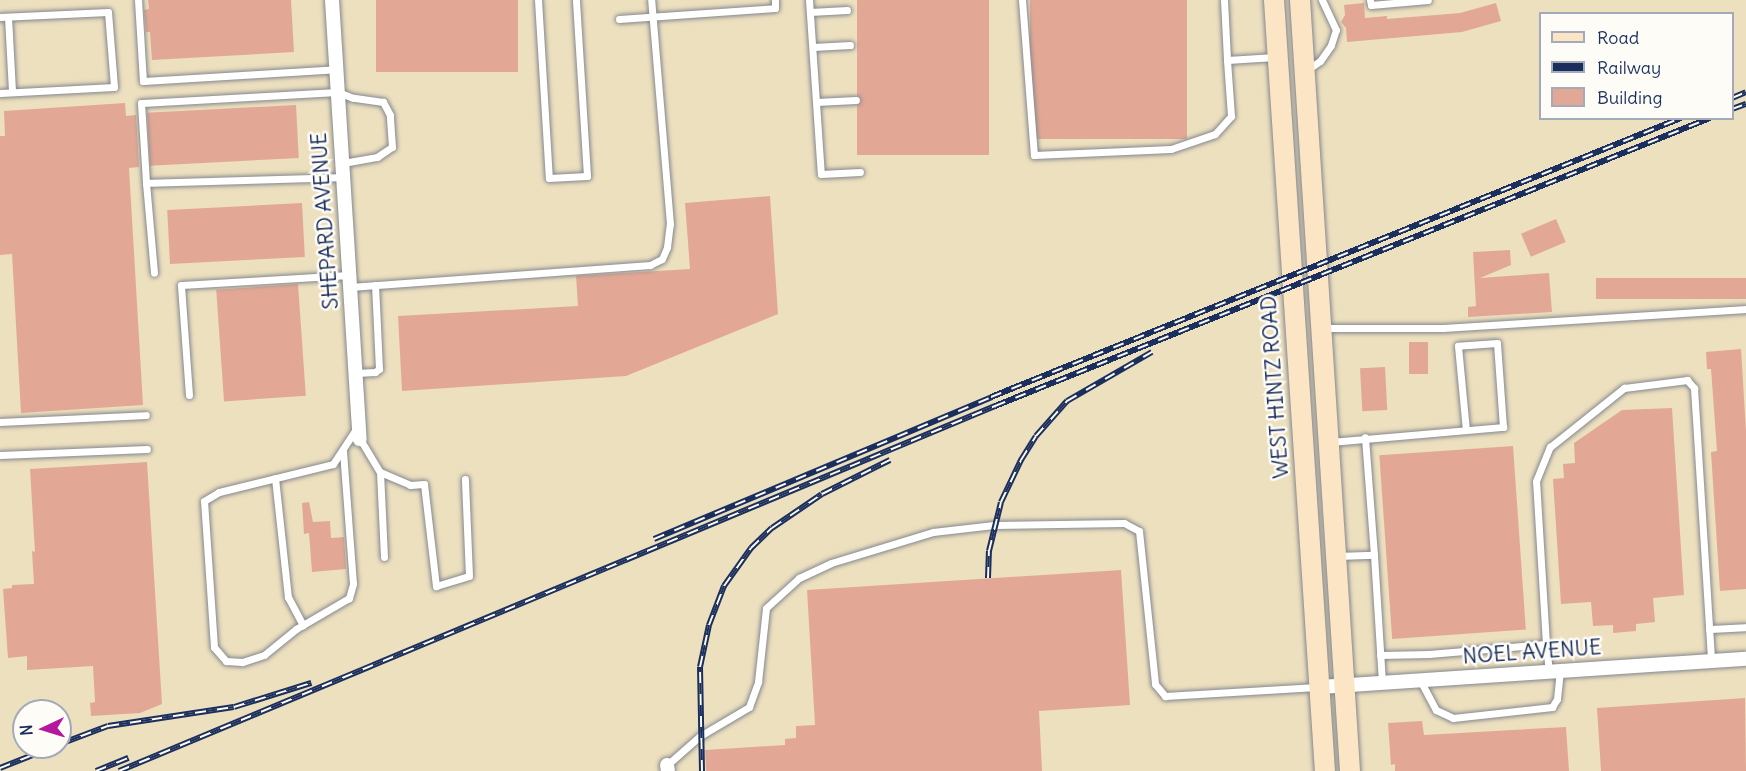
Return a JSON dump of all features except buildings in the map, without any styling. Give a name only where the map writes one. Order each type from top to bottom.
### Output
[{"type":"main road","name":"WEST HINTZ ROAD","points":[[1274,0],[1325,771]]},
{"type":"main road","points":[[1300,0],[1350,771]]},
{"type":"street","name":"SHEPARD AVENUE","points":[[332,0],[360,439]]},
{"type":"street","name":"NOEL AVENUE","points":[[1320,687],[1746,659]]},
{"type":"lane","points":[[138,0],[143,81],[337,69]]},
{"type":"lane","points":[[538,0],[549,178],[587,176],[576,0]]},
{"type":"lane","points":[[189,395],[181,285],[350,281],[375,285],[650,265],[662,259],[667,247],[670,224],[651,0]]},
{"type":"lane","points":[[619,19],[775,8],[775,0]]},
{"type":"lane","points":[[809,0],[821,174],[860,172]]},
{"type":"lane","points":[[1022,0],[1034,155],[1171,149],[1215,134],[1231,116],[1224,0]]},
{"type":"lane","points":[[1305,72],[1320,60],[1331,45],[1336,30],[1322,0]]},
{"type":"lane","points":[[1370,0],[1371,5],[1428,0]]},
{"type":"lane","points":[[810,12],[847,10]]},
{"type":"lane","points":[[0,93],[114,87],[108,12],[4,17],[12,92]]},
{"type":"lane","points":[[813,47],[850,45]]},
{"type":"lane","points":[[1227,60],[1277,57]]},
{"type":"lane","points":[[146,183],[343,170],[377,158],[392,147],[390,116],[383,102],[352,98],[338,92],[141,103],[146,183],[154,273]]},
{"type":"lane","points":[[816,102],[856,100]]},
{"type":"lane","points":[[356,374],[375,372],[379,369],[375,285]]},
{"type":"lane","points":[[1321,328],[1443,328],[1746,309]]},
{"type":"lane","points":[[1328,442],[1365,437],[1466,430],[1503,427],[1497,343],[1458,346],[1466,430]]},
{"type":"lane","points":[[1420,680],[1436,710],[1453,718],[1552,707],[1557,699],[1554,671],[1546,644],[1536,481],[1550,447],[1624,388],[1687,380],[1694,388],[1711,661]]},
{"type":"lane","points":[[0,422],[146,415]]},
{"type":"lane","points":[[343,451],[353,584],[349,598],[303,625],[264,655],[242,662],[226,661],[214,647],[204,501],[219,492],[333,464],[359,424]]},
{"type":"lane","points":[[1365,437],[1382,682]]},
{"type":"lane","points":[[360,439],[380,472],[384,557]]},
{"type":"lane","points":[[0,454],[147,448]]},
{"type":"lane","points":[[380,472],[410,485],[424,484],[436,586],[470,576],[465,479]]},
{"type":"lane","points":[[275,478],[288,597],[303,625]]},
{"type":"lane","points":[[668,768],[700,736],[749,706],[758,681],[766,608],[799,578],[831,563],[933,532],[994,525],[1124,523],[1139,531],[1155,684],[1165,696],[1320,687]]},
{"type":"lane","points":[[1335,556],[1374,555]]},
{"type":"lane","points":[[1709,629],[1746,627]]},
{"type":"lane","points":[[1380,655],[1428,654],[1546,644]]},
{"type":"railway","points":[[1734,97],[1746,92]]},
{"type":"railway","points":[[1734,108],[1746,104]]},
{"type":"railway","points":[[654,539],[991,397],[1676,120]]},
{"type":"railway","points":[[119,771],[995,406],[1705,120]]},
{"type":"railway","points":[[988,578],[989,551],[1001,502],[1021,460],[1036,436],[1067,401],[1152,352]]},
{"type":"railway","points":[[702,771],[700,667],[709,625],[724,586],[751,548],[772,528],[822,494],[890,460]]},
{"type":"railway","points":[[72,740],[108,726],[234,707],[311,683]]},
{"type":"railway","points":[[96,771],[128,758]]},
{"type":"railway","points":[[0,768],[23,759]]}]
